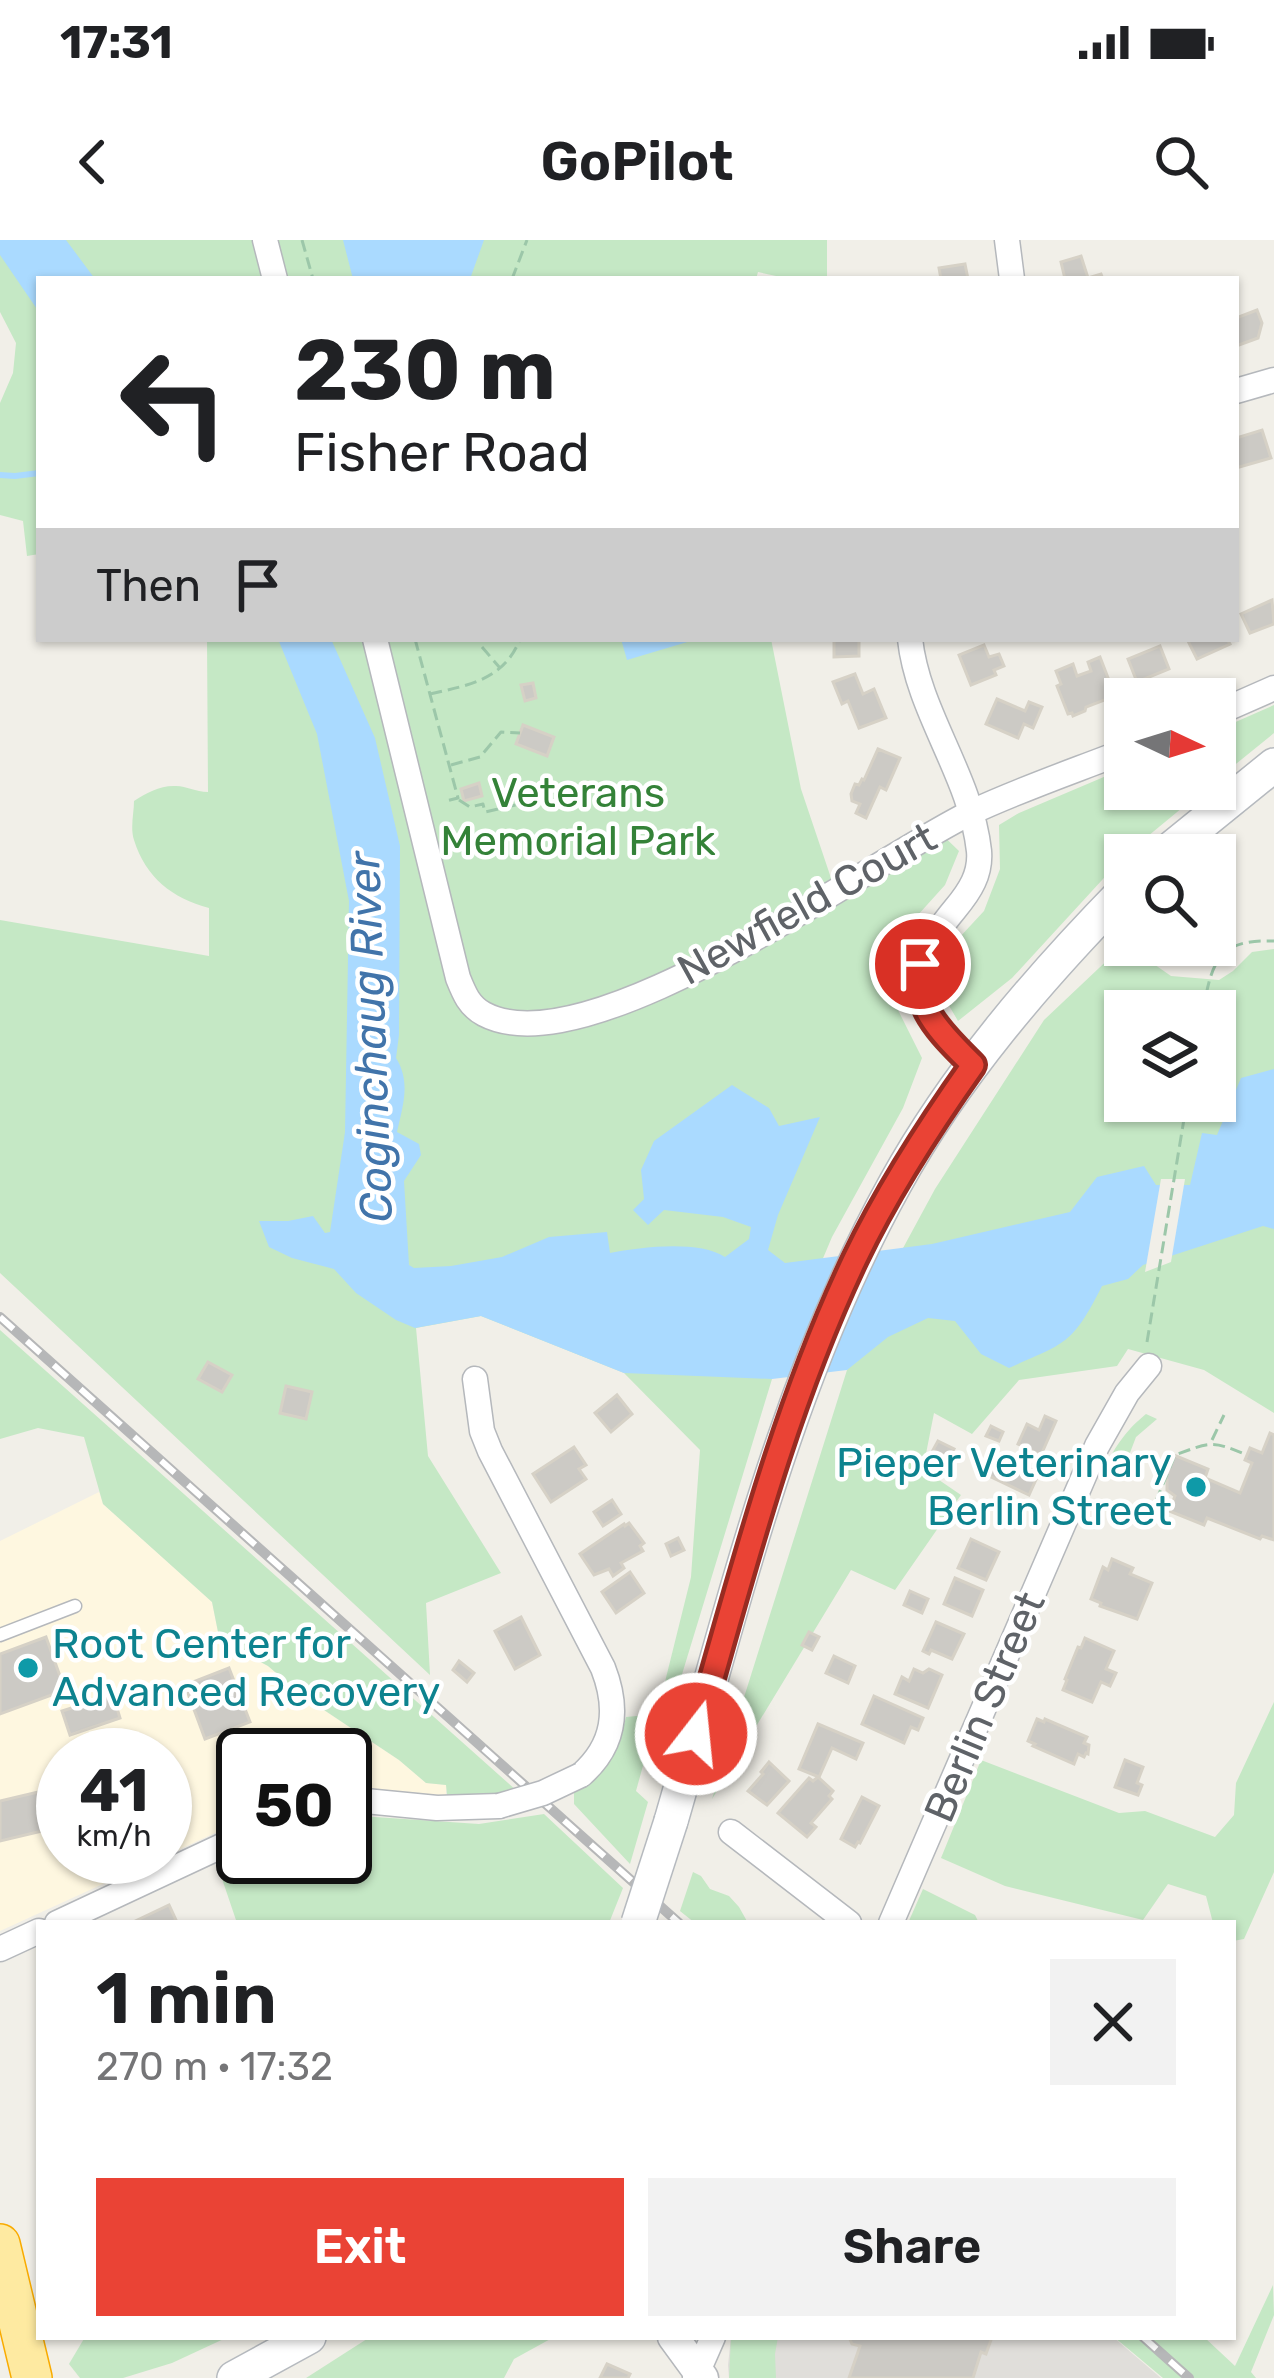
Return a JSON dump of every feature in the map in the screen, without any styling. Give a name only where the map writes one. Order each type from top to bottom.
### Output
[{"type":"highway","points":[[0,2244],[32,2378]]},
{"type":"main road","points":[[1189,834],[1274,766]]},
{"type":"main road","points":[[639,1920],[771,1474],[856,1258],[896,1181],[973,1065],[1024,999],[1104,913]]},
{"type":"main road","points":[[234,2378],[304,2340]]},
{"type":"street","points":[[265,240],[274,276]]},
{"type":"street","points":[[1007,240],[1012,276]]},
{"type":"street","points":[[1239,390],[1274,380]]},
{"type":"street","name":"Newfield Court","points":[[376,642],[458,978],[467,999],[481,1013],[505,1022],[541,1023],[642,993],[755,939],[970,813],[1104,759]]},
{"type":"street","points":[[910,642],[915,672],[979,848],[979,869],[966,896],[923,954],[920,995],[944,1036],[973,1065]]},
{"type":"street","points":[[1236,705],[1274,688]]},
{"type":"street","name":"Berlin Street","points":[[892,1920],[1097,1446],[1127,1393],[1149,1366]]},
{"type":"street","points":[[372,1801],[437,1808],[499,1806],[581,1775],[608,1738],[612,1694],[603,1669],[490,1451],[482,1431],[475,1379]]},
{"type":"street","points":[[731,1832],[845,1920]]},
{"type":"street","points":[[63,1920],[216,1849]]},
{"type":"street","points":[[0,1949],[36,1932]]},
{"type":"street","points":[[675,2340],[699,2376]]},
{"type":"street","points":[[699,2376],[712,2340]]},
{"type":"lane","points":[[0,1635],[75,1606]]},
{"type":"path","points":[[302,240],[312,276]]},
{"type":"path","points":[[513,276],[526,240]]},
{"type":"path","points":[[416,642],[458,798],[470,807],[483,804],[485,812],[524,803]]},
{"type":"path","points":[[430,694],[472,684],[501,670],[518,642]]},
{"type":"path","points":[[482,647],[501,670]]},
{"type":"path","points":[[449,765],[480,757],[500,732],[520,733]]},
{"type":"path","points":[[446,801],[458,798]]},
{"type":"path","points":[[1207,990],[1222,953],[1240,943],[1274,941]]},
{"type":"path","points":[[1149,1318],[1183,1122]]},
{"type":"path","points":[[1210,1443],[1224,1415]]},
{"type":"path","points":[[1149,1518],[1175,1455],[1218,1443],[1247,1455]]},
{"type":"shaded area","points":[[99,1492],[103,1504],[212,1602],[218,1632],[234,1648],[268,1666],[351,1728],[216,1728],[216,1832],[192,1844],[192,1728],[36,1728],[36,1884],[103,1884],[0,1931],[0,1541]]},
{"type":"shaded area","points":[[372,1742],[426,1783],[447,1785],[445,1800],[372,1789]]},
{"type":"shaded area","points":[[731,2340],[1117,2340],[1161,2378],[729,2378]]},
{"type":"green space","points":[[0,240],[827,240],[827,276],[758,272],[757,276],[36,276],[36,554],[27,556],[23,521],[0,515],[0,403],[13,373],[16,343],[0,312]]},
{"type":"green space","name":"Veterans Memorial Park","points":[[207,642],[772,642],[801,789],[832,881],[931,824],[959,851],[945,885],[908,926],[888,973],[893,1000],[922,1058],[903,1108],[832,1237],[772,1379],[669,1717],[657,1715],[636,1791],[648,1802],[630,1864],[574,1804],[574,1791],[613,1750],[626,1717],[657,1714],[691,1577],[700,1450],[624,1373],[481,1316],[416,1328],[428,1456],[501,1573],[426,1603],[430,1675],[0,1273],[0,920],[209,956],[209,908],[172,892],[153,876],[139,853],[132,826],[134,801],[154,790],[176,786],[208,792]]},
{"type":"green space","points":[[1274,705],[1274,733],[1236,764],[1236,722]]},
{"type":"green space","points":[[1104,777],[1104,810],[1180,810],[1150,834],[1104,834],[1104,878],[1012,978],[958,1021],[948,1004],[945,984],[958,939],[984,911],[1000,869],[999,825]]},
{"type":"green space","points":[[1274,949],[1274,1413],[1204,1370],[1128,1349],[1117,1366],[1019,1380],[972,1434],[934,1413],[923,1469],[961,1495],[895,1590],[851,1570],[712,1799],[847,1370],[876,1298],[935,1189],[1044,1020],[1104,963],[1157,966],[1171,976],[1219,980],[1252,952]]},
{"type":"green space","points":[[0,1330],[517,1791],[447,1795],[446,1785],[426,1783],[372,1742],[372,1728],[351,1728],[268,1666],[234,1648],[218,1632],[212,1602],[103,1504],[84,1437],[38,1428],[0,1439]]},
{"type":"green space","points":[[1146,1414],[1157,1419],[1136,1437],[1120,1479],[1109,1478],[1103,1472],[1111,1455]]},
{"type":"green space","points":[[1274,1702],[1274,1872],[1244,1939],[1236,1940],[1236,1920],[1212,1920],[1206,1896],[1168,1884],[1143,1920],[1005,1886],[941,1858],[981,1760],[1119,1813],[1145,1811],[1215,1837],[1234,1815],[1236,1783]]},
{"type":"green space","points":[[544,1814],[623,1888],[610,1920],[236,1920],[224,1884],[372,1884],[372,1817],[479,1824]]},
{"type":"green space","points":[[693,1872],[710,1889],[729,1896],[746,1920],[691,1920],[680,1911]]},
{"type":"green space","points":[[923,1889],[978,1920],[909,1920]]},
{"type":"green space","points":[[1273,2285],[1274,2315],[1251,2372],[1256,2378],[1163,2378],[1118,2340],[1207,2340],[1235,2366]]},
{"type":"green space","points":[[83,2340],[222,2340],[172,2363],[123,2378],[80,2378],[69,2364]]},
{"type":"green space","points":[[365,2340],[549,2340],[514,2359],[504,2378],[306,2378]]},
{"type":"green space","points":[[731,2340],[777,2340],[776,2378],[729,2378]]},
{"type":"water","points":[[0,240],[66,240],[93,276],[36,276],[36,308],[0,255]]},
{"type":"water","points":[[343,240],[484,240],[471,276],[352,276]]},
{"type":"water","name":"Coginchaug River","points":[[279,642],[332,642],[375,738],[400,846],[396,1058],[404,1085],[397,1132],[419,1144],[421,1155],[404,1181],[409,1265],[414,1268],[502,1257],[549,1237],[607,1232],[610,1253],[685,1247],[725,1257],[749,1239],[751,1227],[723,1217],[664,1210],[648,1225],[633,1210],[644,1199],[641,1170],[654,1141],[732,1085],[769,1108],[779,1126],[820,1117],[768,1250],[785,1263],[932,1244],[1070,1212],[1097,1177],[1144,1166],[1156,1185],[1190,1185],[1202,1133],[1217,1135],[1222,1122],[1236,1122],[1236,1090],[1241,1078],[1274,1069],[1274,1229],[1263,1226],[1143,1265],[1128,1279],[1102,1286],[1066,1339],[1009,1368],[981,1354],[955,1321],[928,1318],[888,1337],[847,1370],[772,1379],[624,1373],[481,1316],[415,1328],[356,1293],[334,1269],[269,1247],[259,1221],[313,1216],[325,1233],[330,1232],[345,1132],[349,901],[317,734]]},
{"type":"water","points":[[622,642],[687,642],[627,660]]},
{"type":"pier","points":[[1161,1179],[1185,1179],[1171,1262],[1145,1272]]},
{"type":"building","points":[[1081,256],[1087,276],[1064,276],[1061,262]]},
{"type":"building","points":[[965,264],[967,276],[940,276],[939,268]]},
{"type":"building","points":[[1257,310],[1262,323],[1258,338],[1239,345],[1239,317]]},
{"type":"building","points":[[1262,430],[1271,458],[1239,467],[1239,437]]},
{"type":"building","points":[[1272,600],[1274,624],[1250,633],[1241,614]]},
{"type":"building","points":[[834,642],[859,642],[859,656],[834,657]]},
{"type":"building","points":[[1188,642],[1230,644],[1197,659]]},
{"type":"building","points":[[984,645],[989,657],[999,654],[1004,666],[994,670],[996,675],[971,685],[959,655]]},
{"type":"building","points":[[1160,646],[1169,669],[1135,678],[1128,659]]},
{"type":"building","points":[[1100,657],[1108,678],[1104,678],[1104,700],[1073,716],[1057,686],[1061,684],[1056,671],[1073,664],[1077,676],[1091,671],[1088,662]]},
{"type":"building","points":[[855,674],[863,694],[874,689],[886,718],[859,728],[848,701],[842,704],[833,682]]},
{"type":"building","points":[[533,683],[536,698],[525,701],[521,685]]},
{"type":"building","points":[[997,699],[1025,711],[1029,702],[1042,707],[1033,728],[1024,724],[1018,738],[986,724]]},
{"type":"building","points":[[523,725],[554,737],[547,756],[516,744]]},
{"type":"building","points":[[878,749],[900,758],[866,818],[856,813],[860,804],[852,801],[851,794],[855,784],[864,780]]},
{"type":"building","points":[[479,783],[482,796],[464,801],[461,789]]},
{"type":"building","points":[[208,1362],[232,1375],[222,1392],[198,1379]]},
{"type":"building","points":[[286,1386],[312,1392],[306,1419],[280,1413]]},
{"type":"building","points":[[617,1395],[632,1414],[611,1432],[595,1413]]},
{"type":"building","points":[[1045,1416],[1056,1421],[1041,1455],[1018,1444],[1027,1424],[1039,1430]]},
{"type":"building","points":[[991,1426],[1003,1432],[999,1441],[986,1436]]},
{"type":"building","name":"Pieper Veterinary Berlin Street","points":[[1270,1433],[1274,1435],[1274,1540],[1207,1518],[1204,1525],[1169,1511],[1175,1496],[1167,1490],[1167,1480],[1160,1477],[1169,1453],[1208,1469],[1205,1478],[1240,1493],[1252,1463],[1245,1460],[1250,1448],[1262,1453]]},
{"type":"building","points":[[938,1441],[954,1449],[949,1458],[933,1450]]},
{"type":"building","points":[[574,1447],[586,1465],[579,1469],[586,1479],[551,1502],[533,1474]]},
{"type":"building","points":[[994,1456],[1039,1473],[1029,1495],[985,1474]]},
{"type":"building","points":[[612,1500],[621,1514],[603,1526],[594,1512]]},
{"type":"building","points":[[629,1523],[644,1543],[643,1551],[621,1563],[624,1568],[613,1576],[609,1569],[594,1575],[580,1554]]},
{"type":"building","points":[[678,1538],[684,1550],[671,1556],[666,1544]]},
{"type":"building","points":[[971,1539],[999,1552],[986,1580],[958,1568]]},
{"type":"building","points":[[1112,1559],[1133,1568],[1130,1574],[1152,1583],[1137,1619],[1091,1599],[1103,1567],[1108,1570]]},
{"type":"building","points":[[630,1572],[644,1593],[616,1613],[602,1592]]},
{"type":"building","points":[[955,1578],[983,1590],[972,1616],[944,1604]]},
{"type":"building","points":[[910,1591],[928,1599],[922,1613],[904,1605]]},
{"type":"building","points":[[521,1617],[540,1655],[515,1669],[495,1631]]},
{"type":"building","points":[[936,1622],[964,1634],[952,1659],[923,1651]]},
{"type":"building","points":[[809,1632],[819,1637],[812,1650],[802,1645]]},
{"type":"building","name":"Root Center for Advanced Recovery","points":[[46,1637],[65,1690],[0,1714],[0,1654]]},
{"type":"building","points":[[1085,1638],[1114,1651],[1106,1669],[1116,1673],[1110,1686],[1101,1682],[1092,1702],[1063,1690]]},
{"type":"building","points":[[834,1656],[855,1666],[848,1683],[826,1673]]},
{"type":"building","points":[[459,1661],[474,1673],[467,1682],[453,1670]]},
{"type":"building","points":[[229,1668],[250,1722],[216,1728],[216,1735],[205,1739],[185,1685]]},
{"type":"building","points":[[914,1669],[942,1675],[928,1708],[895,1694],[902,1677],[909,1681]]},
{"type":"building","points":[[113,1695],[120,1718],[91,1728],[68,1728],[62,1711]]},
{"type":"building","points":[[874,1696],[923,1718],[918,1730],[911,1727],[904,1743],[862,1724]]},
{"type":"building","points":[[1037,1719],[1087,1737],[1088,1754],[1078,1754],[1074,1764],[1033,1746],[1028,1741]]},
{"type":"building","points":[[818,1724],[863,1743],[856,1759],[832,1748],[819,1777],[799,1769]]},
{"type":"building","points":[[1125,1760],[1143,1767],[1138,1795],[1115,1787]]},
{"type":"building","points":[[769,1762],[789,1781],[767,1805],[748,1791]]},
{"type":"building","points":[[818,1777],[833,1791],[832,1799],[811,1823],[816,1827],[807,1837],[778,1813],[809,1778]]},
{"type":"building","points":[[36,1792],[36,1832],[0,1841],[0,1801]]},
{"type":"building","points":[[862,1797],[879,1806],[855,1847],[841,1839]]},
{"type":"building","points":[[169,1905],[176,1920],[137,1920]]},
{"type":"building","points":[[850,2340],[991,2340],[986,2354],[981,2352],[973,2378],[849,2378],[860,2346]]},
{"type":"building","points":[[607,2364],[630,2374],[628,2378],[600,2378]]},
{"type":"waterway","points":[[0,475],[36,473]]},
{"type":"railway","points":[[0,1317],[676,1920]]},
{"type":"railway","points":[[1146,2340],[1189,2378]]},
{"type":"place","name":"Pieper Veterinary Berlin Street","points":[[1196,1487]]},
{"type":"place","name":"Root Center for Advanced Recovery","points":[[28,1668]]},
{"type":"route","points":[[696,1734],[771,1474],[823,1333],[896,1181],[973,1065],[931,1018],[920,995],[920,964]]}]
